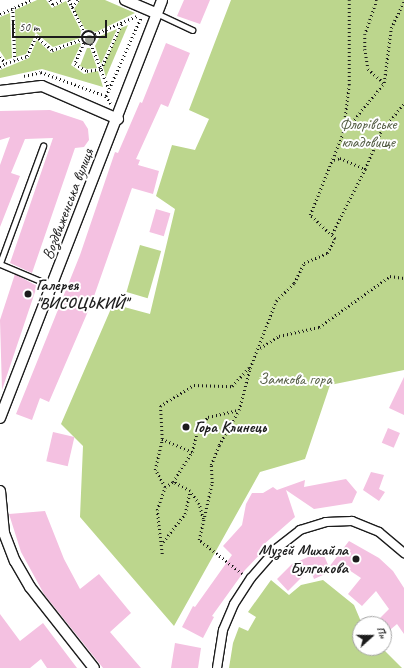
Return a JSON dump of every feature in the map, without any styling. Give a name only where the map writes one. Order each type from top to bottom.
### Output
[{"type":"street","points":[[125,0],[156,14]]},
{"type":"street","name":"Воздвиженська вулиця","points":[[0,418],[118,119],[162,0]]},
{"type":"street","points":[[0,91],[42,86],[118,119]]},
{"type":"street","points":[[0,491],[4,533],[15,561],[30,587],[94,668]]},
{"type":"street","points":[[217,668],[222,630],[234,604],[250,578],[276,549],[300,530],[326,522],[352,521],[379,532],[404,553]]},
{"type":"lane","points":[[156,14],[192,30]]},
{"type":"lane","points":[[43,146],[0,264],[52,286]]},
{"type":"path","points":[[0,14],[31,0]]},
{"type":"path","points":[[50,0],[53,5],[62,0]]},
{"type":"path","points":[[69,0],[85,33]]},
{"type":"path","points":[[72,7],[78,0]]},
{"type":"path","points":[[244,576],[199,540],[212,483],[211,465],[219,445],[239,410],[250,368],[276,301],[294,283],[304,263],[327,253],[335,239],[332,234],[310,215],[343,133],[349,85],[349,0]]},
{"type":"path","points":[[377,0],[365,34],[366,49],[368,70],[384,83]]},
{"type":"path","points":[[343,133],[384,83],[391,28],[404,1]]},
{"type":"path","points":[[13,8],[15,60]]},
{"type":"path","points":[[92,44],[109,89],[142,14],[95,34]]},
{"type":"path","points":[[101,69],[122,23]]},
{"type":"path","points":[[0,67],[6,63],[27,56],[36,36],[52,50],[82,39],[85,33],[90,31],[95,34]]},
{"type":"path","points":[[92,44],[96,40],[95,34]]},
{"type":"path","points":[[82,39],[84,43],[75,64],[87,71],[101,69]]},
{"type":"path","points":[[84,43],[92,44]]},
{"type":"path","points":[[0,56],[6,63]]},
{"type":"path","points":[[332,234],[366,169],[380,134],[404,103]]},
{"type":"path","points":[[333,161],[340,158],[366,169]]},
{"type":"path","points":[[165,487],[155,470],[162,439],[160,406],[194,385],[232,386],[250,368],[261,346],[279,336],[319,327],[390,276],[404,278]]},
{"type":"path","points":[[162,554],[163,542],[158,529],[157,510],[165,487],[173,482],[192,452],[198,428],[208,417],[239,410]]},
{"type":"path","points":[[162,439],[192,452]]},
{"type":"path","points":[[173,482],[190,491],[199,504],[203,519]]},
{"type":"path","points":[[163,542],[185,514],[190,491]]},
{"type":"green space","points":[[37,0],[46,0],[52,8],[66,1],[81,31],[80,38],[53,47],[36,33],[26,54],[16,57],[15,10]]},
{"type":"green space","points":[[80,0],[105,0],[135,13],[96,32],[85,29],[74,9]]},
{"type":"green space","points":[[231,0],[404,0],[404,370],[330,385],[305,459],[260,472],[174,626],[80,517],[83,446],[61,424],[113,304],[150,314],[175,209],[156,196],[172,145],[195,150],[209,119],[189,110]]},
{"type":"green space","points":[[10,13],[12,58],[6,60],[0,51],[0,17]]},
{"type":"green space","points":[[128,25],[106,77],[103,67],[121,28]]},
{"type":"green space","points":[[117,29],[101,64],[95,46],[100,36]]},
{"type":"green space","points":[[37,40],[51,53],[79,43],[81,44],[71,65],[84,74],[98,71],[103,87],[42,69],[0,78],[0,70],[29,58]]},
{"type":"green space","points":[[87,48],[90,48],[97,68],[87,69],[80,66]]},
{"type":"green space","points":[[140,245],[161,251],[148,298],[126,292]]},
{"type":"green space","points":[[271,580],[289,595],[301,585],[323,580],[354,605],[359,616],[352,616],[352,656],[390,656],[402,668],[229,668],[233,643],[239,627],[248,631],[256,617],[248,612]]},
{"type":"building","points":[[184,0],[210,0],[200,24],[177,16]]},
{"type":"building","points":[[166,43],[190,53],[168,107],[161,104],[136,159],[140,160],[138,165],[159,171],[153,194],[132,188],[92,302],[49,402],[40,398],[32,420],[16,414],[80,255],[115,152],[118,153],[140,102],[142,103]]},
{"type":"building","points":[[50,110],[83,121],[88,129],[89,140],[84,147],[75,148],[32,273],[10,263],[53,138],[25,139],[11,173],[20,176],[0,227],[0,165],[10,137],[0,140],[0,111]]},
{"type":"building","points":[[156,209],[170,213],[164,236],[149,232]]},
{"type":"building","points":[[15,274],[37,286],[2,390],[0,320]]},
{"type":"building","points":[[404,377],[404,415],[389,408]]},
{"type":"building","points":[[388,428],[400,433],[394,448],[382,443]]},
{"type":"building","points":[[53,432],[74,437],[68,466],[46,461]]},
{"type":"building","points":[[371,472],[384,475],[379,489],[385,492],[379,501],[363,490]]},
{"type":"building","points":[[346,479],[357,492],[352,503],[314,509],[286,490],[295,517],[263,545],[266,548],[245,570],[212,616],[214,617],[203,638],[182,627],[193,606],[195,607],[232,555],[223,546],[242,525],[246,504],[252,493],[263,493],[273,487],[277,490],[305,480],[304,487]]},
{"type":"building","points":[[45,511],[64,559],[80,589],[99,574],[131,613],[110,632],[141,668],[103,668],[44,594],[21,552],[9,514]]},
{"type":"building","points":[[349,541],[379,558],[393,571],[404,588],[404,634],[397,624],[392,628],[392,616],[382,616],[389,609],[376,591],[362,606],[348,594],[361,578],[343,566],[314,579],[310,569],[288,591],[277,579],[292,564],[322,551],[329,567]]},
{"type":"building","points":[[0,614],[20,641],[43,623],[77,668],[47,668],[41,659],[30,668],[0,668]]},
{"type":"building","points":[[175,643],[201,648],[198,668],[171,668]]},
{"type":"place","name":"Галерея \"ВИСОЦЬКИЙ\"","points":[[28,294]]},
{"type":"place","name":"Гора Клинець","points":[[186,427]]},
{"type":"place","name":"Музей Михайла Булгакова","points":[[356,559]]},
{"type":"park label","name":"Флорівське кладовище","points":[[368,133]]},
{"type":"park label","name":"Замкова гора","points":[[295,379]]}]
